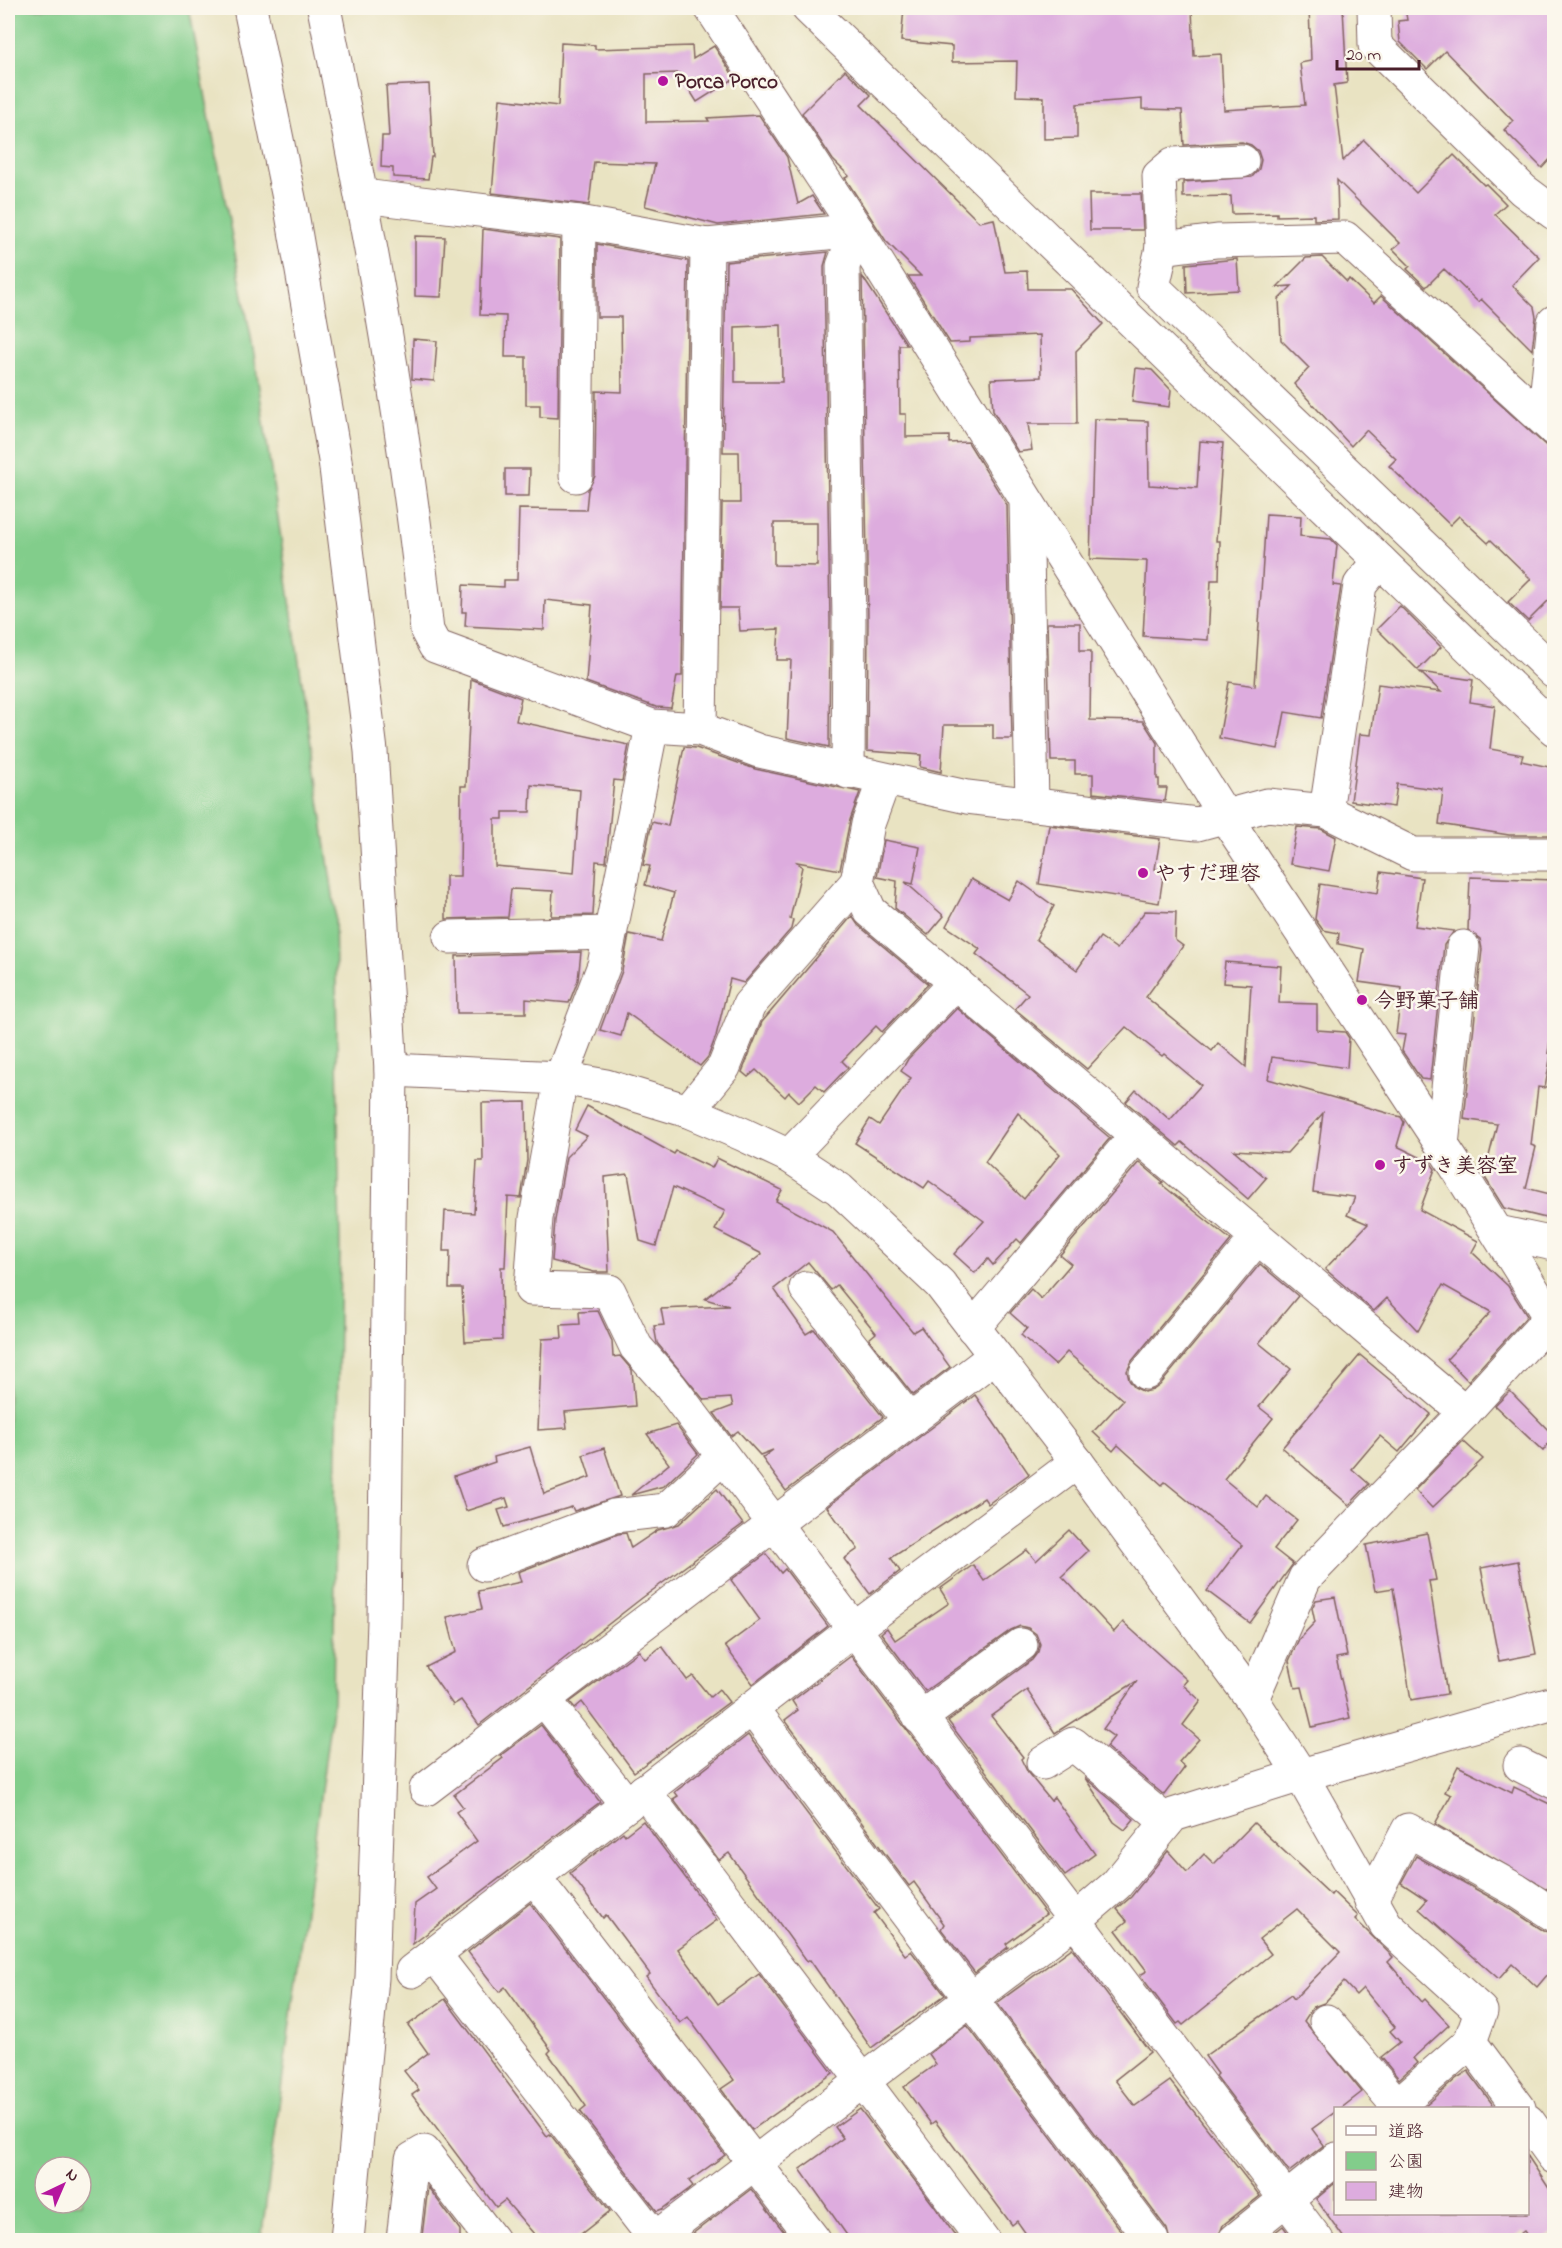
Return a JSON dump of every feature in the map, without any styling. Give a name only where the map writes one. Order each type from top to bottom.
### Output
[{"type":"street","points":[[250,8],[291,208],[334,460],[371,751],[391,1070],[384,1620],[372,1978],[346,2241]]},
{"type":"street","points":[[324,8],[363,196],[414,505],[427,631],[435,646],[652,726],[700,729],[759,751],[967,797],[1197,824],[1267,805],[1326,811],[1413,854],[1554,854]]},
{"type":"street","points":[[711,8],[856,230],[1224,815],[1442,1145],[1552,1321],[1305,1578],[1252,1699]]},
{"type":"street","points":[[808,8],[1554,729]]},
{"type":"street","points":[[1374,8],[1376,45],[1523,190],[1554,213]]},
{"type":"street","points":[[1242,161],[1173,164],[1159,176],[1162,248],[1153,287],[1554,672]]},
{"type":"street","points":[[363,196],[579,222],[706,245],[856,230]]},
{"type":"street","points":[[576,476],[579,222]]},
{"type":"street","points":[[848,772],[849,620],[843,266],[856,230]]},
{"type":"street","points":[[1162,248],[1217,241],[1345,238],[1549,424]]},
{"type":"street","points":[[700,729],[706,245]]},
{"type":"street","points":[[1549,424],[1554,322]]},
{"type":"street","points":[[1026,501],[1032,805]]},
{"type":"street","points":[[1326,811],[1360,585],[1380,561]]},
{"type":"street","points":[[652,726],[604,965],[561,1078],[536,1218],[531,1289],[609,1291],[636,1347],[670,1386],[772,1524],[1317,2241]]},
{"type":"street","points":[[688,1111],[724,1067],[749,1005],[857,882],[868,824],[884,780]]},
{"type":"street","points":[[857,882],[870,911],[1465,1412]]},
{"type":"street","points":[[450,937],[610,933]]},
{"type":"street","points":[[1442,1145],[1463,947]]},
{"type":"street","points":[[789,1156],[956,982]]},
{"type":"street","points":[[391,1070],[561,1078],[606,1086],[688,1111],[789,1156],[848,1197],[940,1284],[1077,1462],[1252,1699],[1301,1775],[1386,1925],[1481,2011],[1470,2042],[1396,2107],[1326,2021]]},
{"type":"street","points":[[973,1328],[1136,1136]]},
{"type":"street","points":[[1498,1232],[1554,1244]]},
{"type":"street","points":[[1146,1372],[1257,1238]]},
{"type":"street","points":[[806,1288],[909,1421]]},
{"type":"street","points":[[426,1789],[995,1356]]},
{"type":"street","points":[[484,1565],[614,1516],[666,1510],[723,1457]]},
{"type":"street","points":[[1077,1462],[853,1630],[423,1963],[655,2240],[1074,1921],[1116,1885],[1173,1815],[1301,1775],[1554,1703]]},
{"type":"street","points":[[920,1718],[1021,1645]]},
{"type":"street","points":[[544,1699],[636,1798],[864,2080],[983,2241]]},
{"type":"street","points":[[752,1708],[1152,2241]]},
{"type":"street","points":[[1043,1763],[1073,1744],[1167,1822]]},
{"type":"street","points":[[1520,1765],[1554,1782]]},
{"type":"street","points":[[1371,1901],[1408,1830],[1516,1890],[1554,1915]]},
{"type":"street","points":[[534,1877],[814,2241]]},
{"type":"street","points":[[1470,2042],[1518,2107]]},
{"type":"street","points":[[1529,2124],[1554,2157]]},
{"type":"street","points":[[403,2241],[412,2159],[424,2152],[492,2241]]},
{"type":"street","points":[[1235,2241],[1334,2160]]},
{"type":"green space","points":[[8,8],[189,8],[254,354],[335,909],[340,1253],[333,1701],[261,2240],[8,2240]]},
{"type":"building","points":[[904,8],[1192,8],[1194,56],[1221,54],[1224,110],[1305,105],[1300,63],[1311,61],[1309,8],[1343,8],[1347,83],[1334,85],[1343,161],[1364,140],[1416,193],[1454,155],[1506,204],[1495,214],[1539,257],[1512,285],[1534,307],[1536,317],[1532,350],[1481,299],[1478,302],[1444,269],[1426,287],[1407,269],[1410,266],[1393,249],[1400,243],[1337,180],[1338,219],[1314,220],[1314,215],[1277,216],[1277,213],[1232,214],[1231,196],[1183,197],[1183,182],[1252,177],[1259,169],[1261,160],[1258,151],[1242,142],[1184,145],[1182,110],[1142,109],[1142,99],[1077,104],[1077,138],[1044,139],[1044,97],[1016,96],[1017,61],[952,62],[952,46],[901,41]]},
{"type":"building","points":[[1405,8],[1554,8],[1554,155],[1542,168],[1504,130],[1513,121],[1445,51],[1427,69],[1400,42],[1398,21],[1407,20]]},
{"type":"building","points":[[561,43],[595,45],[595,49],[692,46],[693,59],[714,46],[735,78],[697,102],[679,73],[646,74],[646,122],[709,121],[707,118],[759,115],[787,157],[798,204],[812,196],[824,214],[718,225],[645,206],[655,164],[594,162],[589,205],[492,193],[500,99],[558,106]]},
{"type":"building","points":[[845,70],[871,95],[861,105],[979,222],[994,219],[1005,272],[1027,271],[1028,289],[1071,289],[1103,324],[1076,351],[1077,424],[1028,424],[1032,450],[1018,452],[993,411],[991,379],[1041,377],[1040,335],[970,338],[970,342],[950,343],[908,276],[921,276],[886,241],[845,178],[849,176],[833,160],[802,113]]},
{"type":"building","points":[[429,84],[433,157],[431,157],[428,179],[393,177],[393,168],[381,167],[382,136],[389,136],[386,86]]},
{"type":"building","points":[[1089,194],[1141,194],[1143,230],[1090,230]]},
{"type":"building","points":[[483,229],[560,239],[558,418],[540,417],[540,405],[526,405],[526,357],[505,357],[506,316],[480,315]]},
{"type":"building","points":[[415,236],[445,237],[441,297],[415,296]]},
{"type":"building","points":[[597,244],[688,261],[682,676],[677,676],[671,708],[656,707],[586,682],[592,605],[545,600],[544,630],[465,626],[466,612],[462,612],[463,585],[504,587],[504,580],[517,580],[519,509],[586,510],[588,490],[595,476],[596,391],[622,392],[621,317],[597,317]]},
{"type":"building","points":[[828,252],[824,266],[830,620],[829,747],[787,738],[791,660],[777,660],[779,629],[740,631],[738,608],[720,608],[722,503],[740,503],[739,452],[723,452],[726,262]],"holes":[[[781,325],[782,382],[735,382],[735,327]],[[774,523],[817,523],[817,566],[774,565]]]},
{"type":"building","points":[[1322,257],[1347,282],[1349,279],[1374,303],[1381,296],[1554,453],[1554,602],[1551,598],[1528,621],[1508,602],[1531,579],[1491,540],[1488,543],[1459,516],[1450,525],[1389,466],[1396,459],[1366,430],[1351,446],[1294,384],[1309,368],[1281,340],[1279,299],[1292,286],[1277,287],[1306,258]]},
{"type":"building","points":[[1237,259],[1239,290],[1187,293],[1186,264]]},
{"type":"building","points":[[862,276],[907,345],[899,345],[900,414],[906,414],[906,437],[949,436],[949,443],[968,442],[1007,505],[1012,739],[993,739],[993,725],[944,725],[941,772],[920,767],[921,755],[867,751],[868,620]]},
{"type":"building","points":[[413,339],[437,341],[434,381],[412,379]]},
{"type":"building","points":[[1136,368],[1152,370],[1171,390],[1169,407],[1132,402]]},
{"type":"building","points":[[1094,419],[1148,421],[1149,485],[1197,488],[1200,441],[1223,443],[1216,541],[1220,541],[1219,580],[1211,580],[1208,640],[1143,636],[1147,561],[1090,559]]},
{"type":"building","points":[[505,469],[530,469],[529,496],[505,496]]},
{"type":"building","points":[[1266,514],[1301,516],[1300,536],[1331,539],[1337,545],[1333,585],[1341,586],[1321,718],[1285,712],[1278,749],[1219,738],[1229,682],[1255,686]]},
{"type":"building","points":[[1400,606],[1441,647],[1418,670],[1377,629]]},
{"type":"building","points":[[1047,623],[1080,623],[1080,651],[1091,651],[1090,720],[1143,721],[1157,743],[1157,779],[1159,779],[1159,788],[1167,788],[1165,801],[1093,793],[1093,774],[1075,774],[1075,761],[1051,761]]},
{"type":"building","points":[[1420,672],[1473,680],[1470,702],[1495,706],[1490,749],[1523,755],[1521,761],[1554,768],[1554,835],[1509,835],[1439,824],[1443,790],[1397,784],[1394,807],[1351,801],[1360,734],[1371,735],[1378,684],[1441,692]]},
{"type":"building","points":[[471,679],[521,698],[516,721],[629,745],[622,781],[614,780],[606,862],[596,861],[593,915],[551,916],[553,891],[511,889],[508,917],[446,919],[446,876],[460,876],[461,786],[466,786]],"holes":[[[531,785],[580,790],[574,873],[495,866],[495,819],[503,819],[503,812],[530,812]]]},
{"type":"building","points":[[684,747],[696,748],[755,769],[860,792],[850,820],[840,870],[797,862],[802,867],[790,919],[793,920],[791,929],[744,983],[730,979],[716,1036],[708,1057],[700,1066],[627,1013],[621,1036],[600,1030],[622,971],[629,934],[661,941],[674,893],[645,885],[650,866],[643,865],[652,822],[668,826]]},
{"type":"building","points":[[1049,825],[1160,839],[1155,869],[1164,870],[1159,903],[1039,884]]},
{"type":"building","points":[[1297,827],[1321,829],[1336,837],[1329,871],[1290,864]]},
{"type":"building","points":[[884,840],[920,847],[913,884],[905,882],[944,916],[928,935],[895,908],[897,881],[877,877]]},
{"type":"building","points":[[1381,872],[1422,878],[1415,926],[1454,931],[1444,945],[1430,1080],[1421,1079],[1402,1051],[1405,1035],[1396,1034],[1402,988],[1359,982],[1364,949],[1338,944],[1339,933],[1323,930],[1315,919],[1320,884],[1378,893]]},
{"type":"building","points":[[1470,877],[1554,880],[1554,1013],[1548,1053],[1551,1054],[1545,1088],[1538,1087],[1531,1145],[1536,1147],[1526,1188],[1554,1195],[1550,1219],[1504,1208],[1484,1176],[1497,1124],[1464,1119],[1482,949],[1480,939],[1468,930]]},
{"type":"building","points":[[971,879],[1008,900],[1019,881],[1054,906],[1036,939],[1077,970],[1100,937],[1117,949],[1145,911],[1176,912],[1175,940],[1183,946],[1146,997],[1212,1051],[1218,1043],[1246,1067],[1251,985],[1223,983],[1225,962],[1281,966],[1279,1003],[1317,1004],[1317,1030],[1345,1032],[1349,1038],[1347,1068],[1272,1057],[1268,1079],[1401,1117],[1404,1122],[1397,1146],[1430,1162],[1435,1169],[1420,1210],[1478,1241],[1472,1252],[1508,1286],[1527,1316],[1468,1381],[1447,1359],[1491,1312],[1443,1285],[1418,1331],[1387,1298],[1374,1311],[1325,1269],[1368,1224],[1347,1215],[1355,1197],[1313,1192],[1323,1113],[1287,1153],[1234,1150],[1266,1178],[1248,1199],[1182,1142],[1178,1146],[1126,1102],[1136,1090],[1170,1120],[1201,1085],[1164,1054],[1162,1056],[1126,1027],[1087,1069],[1015,1009],[1028,994],[976,954],[980,949],[946,926]]},
{"type":"building","points":[[852,916],[858,925],[928,984],[882,1032],[876,1026],[842,1061],[848,1067],[824,1092],[816,1085],[799,1102],[789,1092],[785,1097],[756,1070],[748,1077],[742,1072],[762,1022]]},
{"type":"building","points":[[581,952],[578,980],[569,1003],[526,999],[526,1013],[457,1013],[456,956]]},
{"type":"building","points":[[957,1008],[1110,1138],[1021,1243],[1017,1239],[993,1265],[988,1259],[975,1273],[954,1254],[984,1221],[929,1181],[924,1188],[855,1143],[870,1119],[879,1125],[911,1078],[901,1071],[908,1059]],"holes":[[[1018,1113],[1060,1154],[1024,1199],[985,1162]]]},
{"type":"building","points":[[526,1102],[527,1160],[521,1198],[508,1197],[505,1267],[501,1267],[502,1340],[465,1342],[462,1288],[449,1288],[450,1251],[443,1251],[445,1211],[474,1213],[477,1161],[483,1161],[482,1103]]},
{"type":"building","points":[[587,1106],[674,1154],[676,1151],[712,1168],[717,1158],[782,1190],[776,1201],[833,1232],[913,1332],[921,1327],[950,1367],[913,1395],[869,1339],[876,1333],[837,1285],[831,1290],[808,1262],[774,1289],[806,1334],[814,1329],[883,1417],[786,1491],[762,1458],[773,1450],[760,1455],[738,1431],[731,1436],[714,1413],[733,1406],[731,1398],[704,1400],[657,1343],[654,1326],[664,1325],[661,1309],[729,1306],[705,1299],[762,1254],[715,1230],[725,1211],[673,1187],[656,1246],[640,1241],[628,1174],[605,1177],[609,1272],[594,1272],[552,1261],[555,1220],[566,1157],[587,1136],[575,1130]]},
{"type":"building","points":[[1139,1162],[1163,1182],[1161,1184],[1231,1240],[1132,1361],[1127,1371],[1134,1387],[1144,1392],[1160,1385],[1260,1264],[1298,1296],[1259,1343],[1291,1369],[1259,1407],[1273,1418],[1224,1479],[1258,1507],[1266,1496],[1297,1520],[1274,1549],[1293,1564],[1250,1623],[1207,1591],[1242,1545],[1165,1482],[1162,1485],[1118,1445],[1113,1451],[1093,1432],[1123,1400],[1067,1352],[1055,1365],[1021,1335],[1027,1328],[1010,1313],[1031,1289],[1041,1299],[1071,1264],[1060,1255]]},
{"type":"building","points":[[598,1311],[612,1341],[613,1357],[620,1356],[632,1370],[635,1406],[565,1412],[567,1428],[538,1430],[542,1339],[562,1338],[561,1325],[580,1324],[579,1312]]},
{"type":"building","points":[[1360,1355],[1431,1414],[1399,1452],[1380,1436],[1352,1469],[1369,1484],[1349,1505],[1282,1448]]},
{"type":"building","points":[[1510,1391],[1554,1436],[1543,1451],[1495,1406]]},
{"type":"building","points":[[975,1395],[1029,1474],[988,1504],[984,1498],[891,1558],[900,1571],[870,1594],[844,1559],[858,1549],[827,1507]]},
{"type":"building","points":[[676,1425],[698,1454],[664,1486],[631,1495],[669,1464],[647,1434]]},
{"type":"building","points":[[1463,1441],[1483,1459],[1432,1508],[1415,1490]]},
{"type":"building","points":[[530,1447],[544,1494],[590,1477],[583,1455],[604,1448],[620,1496],[574,1511],[572,1507],[504,1527],[498,1510],[509,1507],[506,1498],[466,1511],[454,1476],[495,1462],[494,1457]]},
{"type":"building","points":[[717,1489],[743,1524],[642,1598],[479,1725],[461,1700],[453,1705],[426,1667],[456,1652],[447,1617],[482,1609],[478,1591],[521,1582],[518,1572],[618,1534],[626,1533],[631,1548],[658,1530],[679,1524]]},
{"type":"building","points":[[1069,1530],[1088,1551],[1062,1576],[1114,1632],[1123,1622],[1187,1680],[1183,1685],[1201,1701],[1183,1725],[1199,1739],[1179,1762],[1185,1767],[1164,1795],[1106,1747],[1114,1737],[1103,1729],[1137,1681],[1055,1733],[1027,1690],[991,1716],[1023,1757],[1021,1759],[1028,1773],[1051,1801],[1054,1797],[1095,1854],[1065,1876],[948,1721],[1032,1660],[1040,1644],[1036,1634],[1020,1626],[1011,1630],[925,1691],[881,1633],[887,1628],[895,1640],[949,1603],[940,1589],[973,1565],[984,1581],[1027,1550],[1036,1561]]},
{"type":"building","points":[[1427,1533],[1436,1580],[1429,1581],[1447,1694],[1411,1700],[1393,1588],[1375,1591],[1366,1545]]},
{"type":"building","points":[[766,1554],[781,1573],[785,1569],[828,1626],[753,1684],[725,1646],[760,1620],[731,1580]]},
{"type":"building","points":[[1518,1561],[1536,1654],[1499,1661],[1481,1568]]},
{"type":"building","points":[[1335,1597],[1347,1656],[1336,1658],[1350,1718],[1312,1727],[1302,1687],[1295,1688],[1289,1661],[1299,1639],[1315,1622],[1312,1608],[1316,1600]]},
{"type":"building","points":[[662,1646],[687,1680],[693,1676],[710,1697],[719,1689],[729,1702],[634,1772],[582,1702],[575,1708],[570,1702],[639,1651],[645,1659]]},
{"type":"building","points":[[851,1656],[1046,1914],[1006,1944],[1008,1947],[975,1973],[941,1929],[944,1924],[914,1882],[909,1886],[785,1720],[798,1710],[792,1701]]},
{"type":"building","points":[[541,1725],[600,1802],[413,1944],[415,1904],[436,1889],[427,1877],[477,1841],[456,1812],[463,1807],[454,1795],[503,1758],[501,1755]]},
{"type":"building","points":[[748,1735],[879,1909],[874,1913],[905,1955],[911,1951],[945,1995],[871,2048],[810,1960],[807,1962],[729,1853],[719,1860],[673,1799],[678,1796],[675,1792]]},
{"type":"building","points":[[1458,1766],[1512,1793],[1514,1787],[1554,1806],[1554,1893],[1435,1824],[1451,1795],[1445,1792]]},
{"type":"building","points":[[1085,1778],[1134,1819],[1125,1830],[1114,1822]]},
{"type":"building","points":[[643,1821],[717,1920],[678,1949],[718,2004],[759,1974],[833,2073],[752,2130],[721,2089],[734,2080],[688,2017],[680,2023],[646,1977],[650,1974],[606,1915],[603,1918],[570,1873],[623,1832],[625,1835]]},
{"type":"building","points":[[1254,1823],[1331,1895],[1333,1892],[1358,1916],[1355,1919],[1393,1957],[1388,1962],[1422,2002],[1425,1999],[1449,2025],[1413,2058],[1417,2063],[1399,2079],[1381,2057],[1400,2042],[1390,2031],[1395,2027],[1363,1988],[1356,1995],[1344,1982],[1324,2003],[1313,2007],[1304,2021],[1362,2092],[1343,2107],[1334,2107],[1334,2113],[1312,2129],[1324,2145],[1289,2172],[1216,2076],[1218,2074],[1205,2056],[1291,1995],[1294,1999],[1340,1952],[1297,1909],[1259,1939],[1271,1954],[1183,2025],[1180,2022],[1177,2024],[1140,1975],[1147,1971],[1116,1930],[1127,1921],[1117,1909],[1131,1897],[1168,1851],[1187,1872],[1204,1854],[1214,1864]]},
{"type":"building","points":[[1416,1856],[1506,1906],[1544,1931],[1554,1933],[1554,1967],[1537,1987],[1512,1964],[1499,1979],[1419,1909],[1427,1900],[1401,1883]]},
{"type":"building","points":[[530,1903],[725,2155],[689,2181],[693,2186],[662,2209],[657,2211],[580,2111],[586,2106],[548,2053],[551,2050],[505,1987],[499,1992],[468,1952]]},
{"type":"building","points":[[1072,1948],[1150,2052],[1115,2080],[1135,2106],[1170,2081],[1260,2196],[1223,2225],[1217,2241],[1170,2241],[1167,2229],[997,2003]]},
{"type":"building","points":[[445,1999],[547,2136],[550,2134],[610,2211],[572,2241],[540,2241],[505,2200],[496,2207],[412,2095],[419,2090],[404,2071],[428,2053],[408,2025]]},
{"type":"building","points":[[967,2025],[1129,2241],[1031,2241],[1017,2221],[1012,2225],[935,2121],[931,2124],[904,2087],[936,2064],[929,2054]]},
{"type":"building","points":[[1468,2071],[1495,2107],[1424,2107]]},
{"type":"building","points":[[860,2109],[959,2241],[851,2241],[800,2169],[843,2138],[835,2127]]},
{"type":"building","points":[[1529,2158],[1554,2196],[1554,2233],[1543,2241],[1531,2241],[1524,2231],[1510,2241],[1346,2241],[1316,2199],[1334,2184],[1334,2215],[1529,2215]]},
{"type":"building","points":[[428,2187],[460,2230],[460,2238],[422,2236]]},
{"type":"building","points":[[751,2189],[791,2241],[683,2241]]},
{"type":"building","points":[[1283,2226],[1294,2241],[1264,2241]]},
{"type":"place","name":"Porca Porco","points":[[663,81]]},
{"type":"place","name":"やすだ理容","points":[[1143,873]]},
{"type":"place","name":"今野菓子舗","points":[[1362,1000]]},
{"type":"place","name":"すずき美容室","points":[[1380,1165]]}]
